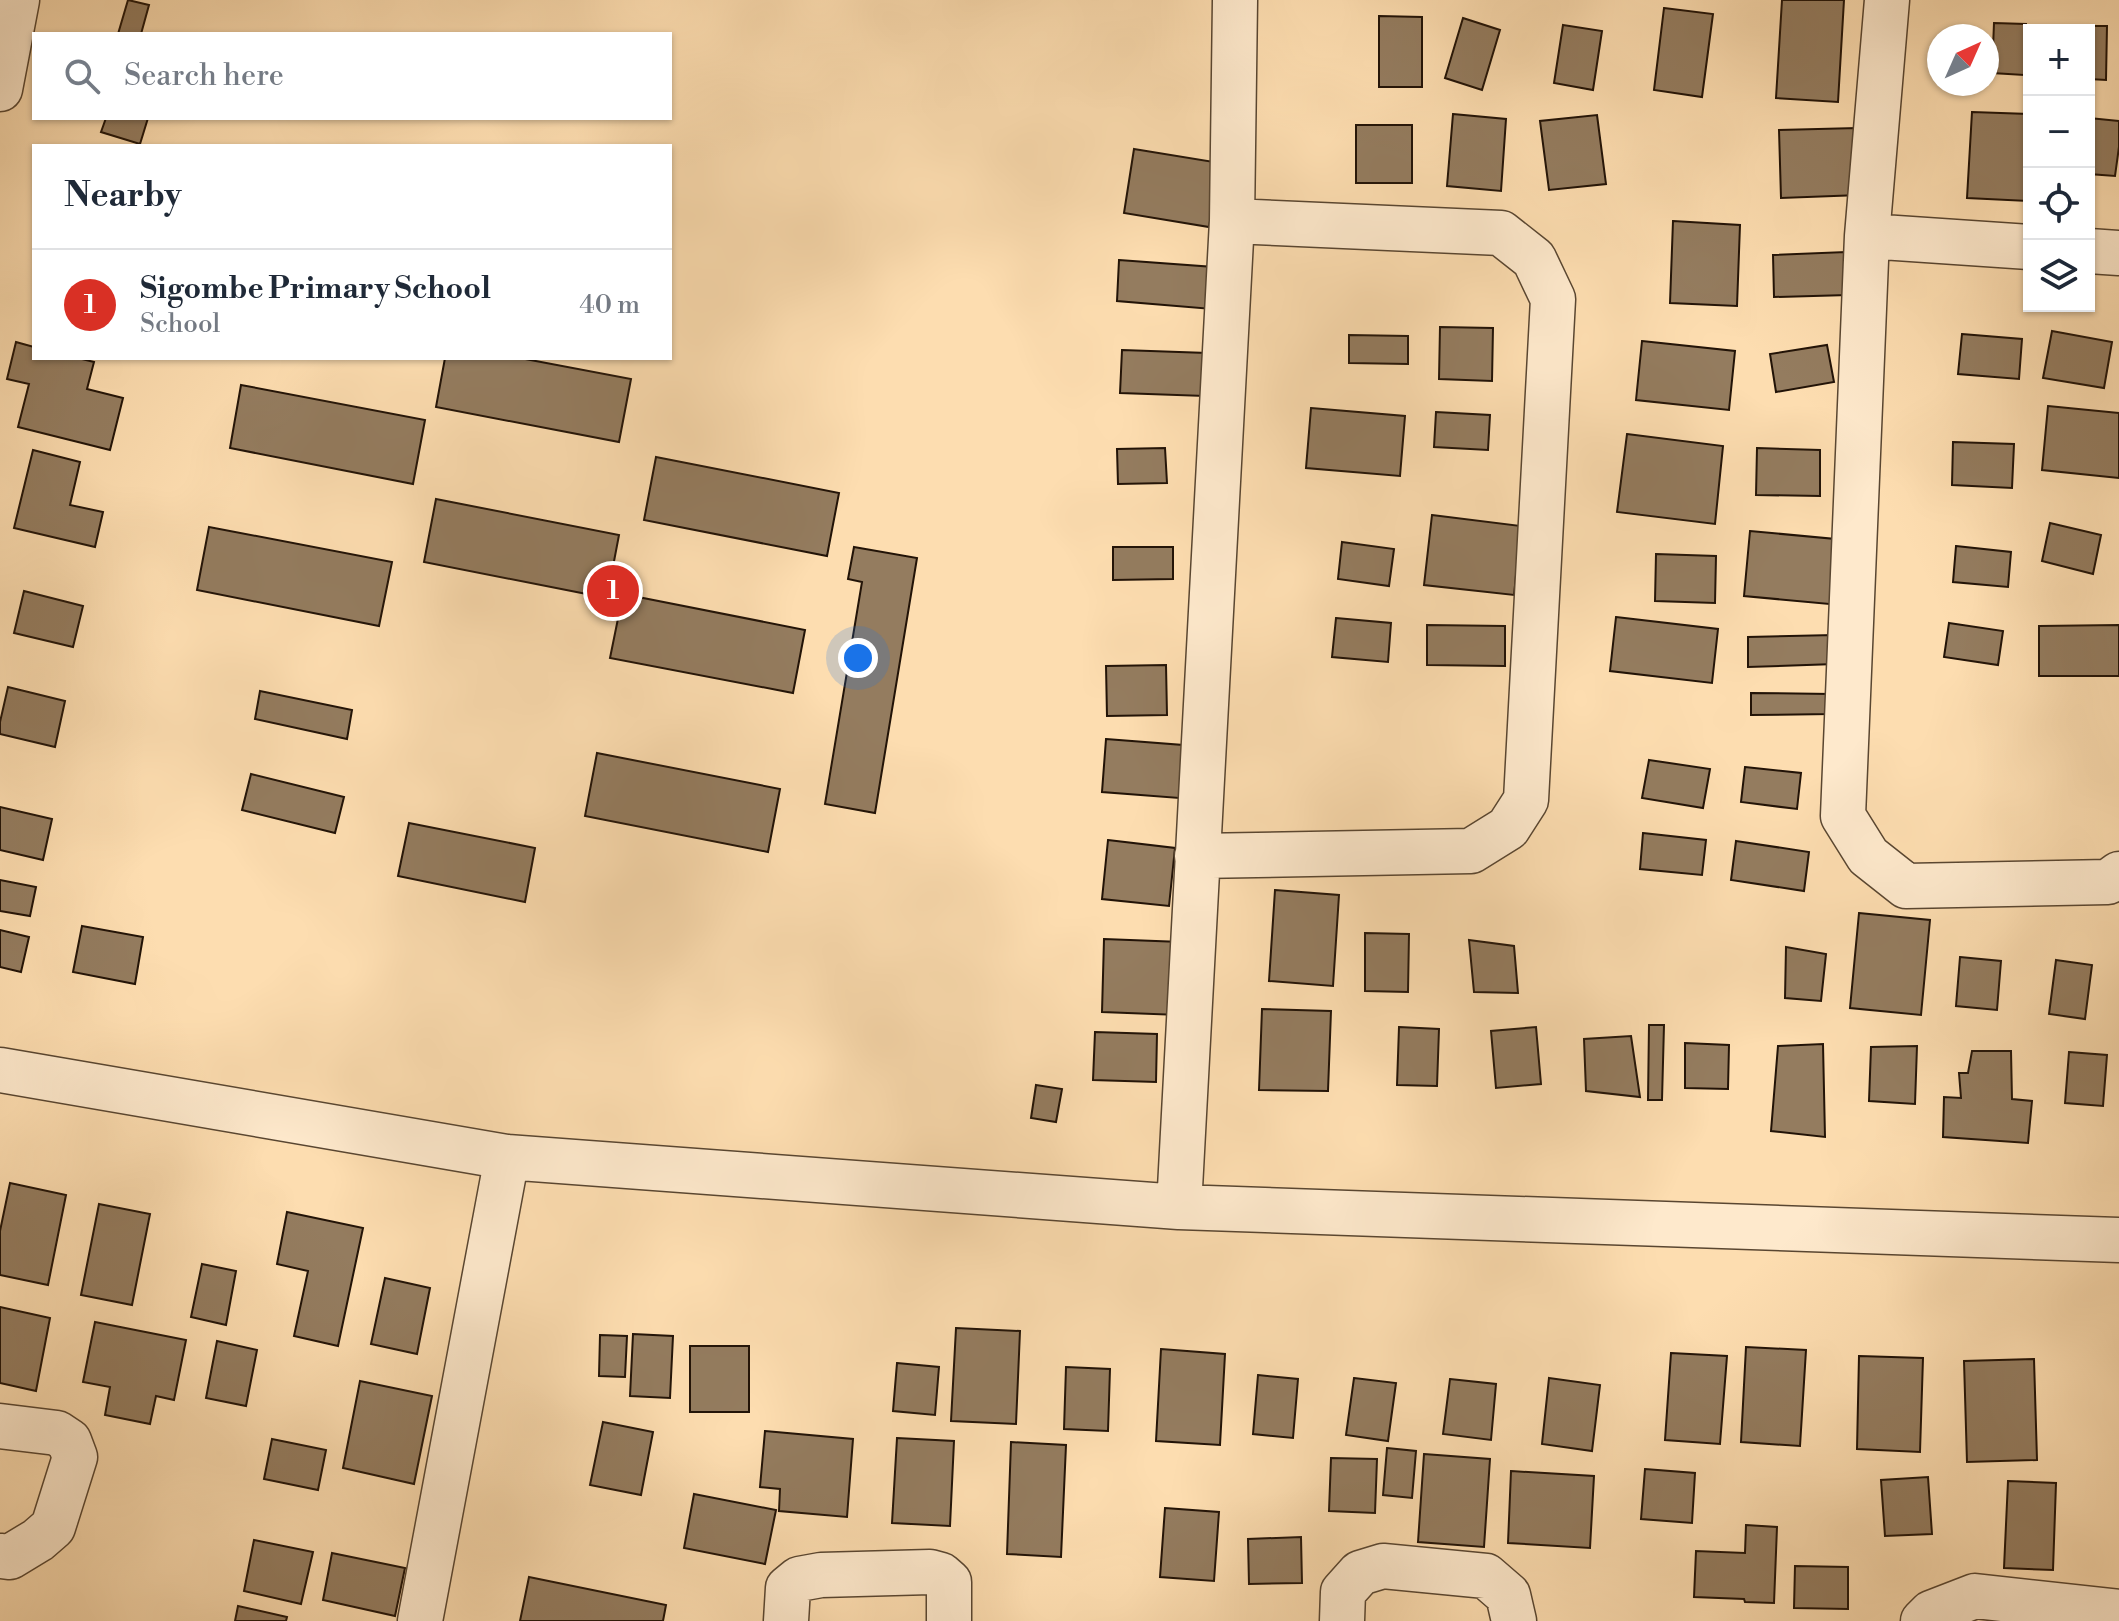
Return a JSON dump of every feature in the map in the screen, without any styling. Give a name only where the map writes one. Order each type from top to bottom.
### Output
[{"type":"street","points":[[0,89],[17,0]]},
{"type":"street","points":[[1179,1207],[1232,221],[1235,0]]},
{"type":"street","points":[[1887,0],[1867,236],[1843,816],[1868,856],[1906,886],[2108,882],[2119,874]]},
{"type":"street","points":[[1197,856],[1471,851],[1508,828],[1526,800],[1553,299],[1534,259],[1501,233],[1232,221]]},
{"type":"street","points":[[1867,236],[2023,247]]},
{"type":"street","points":[[2095,251],[2119,253]]},
{"type":"street","points":[[0,1070],[507,1157],[1179,1207],[2119,1240]]},
{"type":"street","points":[[420,1621],[507,1157]]},
{"type":"street","points":[[0,1426],[57,1433],[69,1441],[75,1457],[53,1527],[10,1557],[0,1556]]},
{"type":"street","points":[[1342,1621],[1343,1592],[1360,1573],[1383,1566],[1486,1576],[1508,1595],[1514,1621]]},
{"type":"street","points":[[786,1621],[788,1588],[799,1579],[821,1575],[930,1572],[941,1575],[949,1582],[949,1621]]},
{"type":"street","points":[[1923,1621],[1931,1613],[1975,1596],[2119,1612]]},
{"type":"building","points":[[128,0],[149,5],[142,32],[119,32]]},
{"type":"building","points":[[1782,0],[1844,0],[1838,102],[1776,98]]},
{"type":"building","points":[[1664,8],[1713,14],[1702,97],[1654,90]]},
{"type":"building","points":[[1379,16],[1422,17],[1422,87],[1379,87]]},
{"type":"building","points":[[1463,18],[1500,30],[1482,90],[1445,78]]},
{"type":"building","points":[[1994,23],[2026,24],[2023,24],[2023,75],[1999,73],[1999,24]]},
{"type":"building","points":[[1563,25],[1602,31],[1593,90],[1554,83]]},
{"type":"building","points":[[2095,26],[2107,26],[2106,80],[2095,79]]},
{"type":"building","points":[[1972,112],[2023,114],[2023,201],[1967,198]]},
{"type":"building","points":[[1453,114],[1506,119],[1501,191],[1447,186]]},
{"type":"building","points":[[1597,115],[1606,184],[1549,190],[1540,121]]},
{"type":"building","points":[[2095,119],[2119,121],[2115,176],[2095,174]]},
{"type":"building","points":[[105,120],[147,120],[140,144],[101,132]]},
{"type":"building","points":[[1356,125],[1412,125],[1412,183],[1356,183]]},
{"type":"building","points":[[1857,128],[1860,195],[1781,198],[1779,130]]},
{"type":"building","points":[[1134,149],[1220,163],[1209,227],[1124,213]]},
{"type":"building","points":[[1673,221],[1740,225],[1737,306],[1670,303]]},
{"type":"building","points":[[1846,252],[1848,295],[1774,297],[1773,255]]},
{"type":"building","points":[[1119,260],[1214,267],[1212,309],[1117,301]]},
{"type":"building","points":[[1440,327],[1493,328],[1492,381],[1439,379]]},
{"type":"building","points":[[2052,331],[2112,342],[2104,388],[2043,378]]},
{"type":"building","points":[[1962,334],[2022,339],[2019,379],[1958,374]]},
{"type":"building","points":[[1349,335],[1408,336],[1408,364],[1349,363]]},
{"type":"building","points":[[1642,341],[1735,351],[1729,410],[1636,400]]},
{"type":"building","points":[[16,342],[32,346],[32,360],[94,362],[87,389],[123,398],[110,450],[18,427],[29,384],[7,379]]},
{"type":"building","points":[[1827,345],[1834,382],[1776,392],[1770,354]]},
{"type":"building","points":[[1122,350],[1207,353],[1205,396],[1120,393]]},
{"type":"building","points":[[445,360],[531,360],[631,379],[619,442],[436,407]]},
{"type":"building","points":[[241,385],[425,420],[413,484],[230,448]]},
{"type":"building","points":[[2048,406],[2119,413],[2119,478],[2042,470]]},
{"type":"building","points":[[1311,408],[1405,416],[1400,476],[1306,468]]},
{"type":"building","points":[[1436,412],[1490,415],[1488,450],[1434,447]]},
{"type":"building","points":[[1627,434],[1723,446],[1715,524],[1617,512]]},
{"type":"building","points":[[1953,442],[2014,444],[2012,488],[1952,485]]},
{"type":"building","points":[[1165,448],[1167,483],[1118,484],[1117,449]]},
{"type":"building","points":[[1757,448],[1820,450],[1820,496],[1756,495]]},
{"type":"building","points":[[33,450],[80,462],[70,505],[103,512],[95,547],[14,528]]},
{"type":"building","points":[[656,457],[839,493],[827,556],[644,520]]},
{"type":"building","points":[[436,499],[619,535],[607,598],[424,562]]},
{"type":"building","points":[[1432,515],[1521,526],[1514,595],[1424,585]]},
{"type":"building","points":[[2050,523],[2101,535],[2093,574],[2042,561]]},
{"type":"building","points":[[209,527],[392,562],[379,626],[197,590]]},
{"type":"building","points":[[1750,531],[1846,540],[1840,605],[1744,596]]},
{"type":"building","points":[[1342,542],[1394,549],[1389,586],[1338,579]]},
{"type":"building","points":[[1956,546],[2011,552],[2008,587],[1953,582]]},
{"type":"building","points":[[854,547],[917,558],[875,813],[825,804],[862,582],[848,579]]},
{"type":"building","points":[[1113,547],[1173,547],[1173,579],[1113,580]]},
{"type":"building","points":[[1656,554],[1716,556],[1715,603],[1655,601]]},
{"type":"building","points":[[24,591],[83,606],[73,647],[14,633]]},
{"type":"building","points":[[623,594],[805,630],[793,693],[610,658]]},
{"type":"building","points":[[1616,617],[1718,629],[1712,683],[1610,671]]},
{"type":"building","points":[[1336,618],[1391,623],[1388,662],[1332,657]]},
{"type":"building","points":[[1949,623],[2003,631],[1998,665],[1944,657]]},
{"type":"building","points":[[1427,625],[1505,626],[1505,666],[1427,665]]},
{"type":"building","points":[[2119,625],[2119,676],[2039,676],[2039,626]]},
{"type":"building","points":[[1834,635],[1835,664],[1748,667],[1748,637]]},
{"type":"building","points":[[1166,665],[1167,715],[1107,716],[1106,666]]},
{"type":"building","points":[[8,687],[65,701],[55,747],[0,734]]},
{"type":"building","points":[[260,691],[352,710],[347,739],[255,719]]},
{"type":"building","points":[[1751,693],[1831,694],[1831,714],[1751,715]]},
{"type":"building","points":[[1106,739],[1183,745],[1179,798],[1102,792]]},
{"type":"building","points":[[597,753],[780,789],[768,852],[585,816]]},
{"type":"building","points":[[1649,760],[1710,769],[1703,808],[1642,798]]},
{"type":"building","points":[[1745,767],[1801,773],[1797,809],[1741,802]]},
{"type":"building","points":[[251,774],[344,797],[335,833],[242,810]]},
{"type":"building","points":[[0,807],[52,819],[43,860],[0,850]]},
{"type":"building","points":[[409,823],[535,848],[525,902],[398,876]]},
{"type":"building","points":[[1643,833],[1706,840],[1702,875],[1640,869]]},
{"type":"building","points":[[1108,840],[1175,848],[1169,906],[1102,899]]},
{"type":"building","points":[[1736,841],[1809,852],[1804,891],[1731,880]]},
{"type":"building","points":[[0,880],[36,887],[30,916],[0,911]]},
{"type":"building","points":[[1275,890],[1339,895],[1333,986],[1269,981]]},
{"type":"building","points":[[1859,913],[1930,920],[1921,1015],[1850,1008]]},
{"type":"building","points":[[82,926],[143,937],[135,984],[73,972]]},
{"type":"building","points":[[0,930],[29,937],[21,972],[0,967]]},
{"type":"building","points":[[1365,933],[1409,934],[1408,992],[1365,991]]},
{"type":"building","points":[[1104,939],[1181,942],[1179,1015],[1102,1012]]},
{"type":"building","points":[[1469,940],[1514,946],[1518,993],[1474,992]]},
{"type":"building","points":[[1786,947],[1826,954],[1821,1001],[1785,998]]},
{"type":"building","points":[[1960,957],[2001,961],[1997,1010],[1956,1006]]},
{"type":"building","points":[[2056,960],[2092,965],[2085,1019],[2049,1014]]},
{"type":"building","points":[[1262,1009],[1331,1011],[1328,1091],[1259,1090]]},
{"type":"building","points":[[1649,1025],[1664,1025],[1662,1100],[1648,1100]]},
{"type":"building","points":[[1399,1027],[1439,1029],[1437,1086],[1397,1085]]},
{"type":"building","points":[[1536,1027],[1541,1084],[1496,1088],[1491,1031]]},
{"type":"building","points":[[1095,1032],[1157,1034],[1156,1082],[1093,1080]]},
{"type":"building","points":[[1631,1036],[1640,1097],[1586,1091],[1584,1039]]},
{"type":"building","points":[[1685,1043],[1729,1045],[1728,1089],[1685,1088]]},
{"type":"building","points":[[1823,1044],[1825,1137],[1771,1131],[1778,1046]]},
{"type":"building","points":[[1917,1046],[1915,1104],[1869,1101],[1871,1047]]},
{"type":"building","points":[[1972,1051],[2011,1051],[2012,1099],[2032,1101],[2028,1143],[1943,1137],[1944,1097],[1961,1098],[1959,1073],[1968,1073]]},
{"type":"building","points":[[2069,1052],[2107,1055],[2103,1106],[2065,1103]]},
{"type":"building","points":[[1036,1085],[1062,1089],[1056,1122],[1031,1118]]},
{"type":"building","points":[[10,1183],[66,1195],[48,1285],[0,1275],[0,1231]]},
{"type":"building","points":[[99,1204],[150,1214],[132,1305],[81,1295]]},
{"type":"building","points":[[287,1212],[363,1228],[338,1346],[294,1336],[308,1271],[277,1264]]},
{"type":"building","points":[[202,1264],[236,1271],[226,1325],[191,1317]]},
{"type":"building","points":[[385,1278],[430,1288],[417,1354],[371,1344]]},
{"type":"building","points":[[0,1307],[50,1318],[36,1391],[0,1383]]},
{"type":"building","points":[[95,1322],[186,1340],[174,1400],[156,1396],[150,1424],[105,1415],[110,1387],[83,1382]]},
{"type":"building","points":[[956,1328],[1020,1331],[1016,1424],[951,1421]]},
{"type":"building","points":[[633,1334],[673,1336],[670,1398],[630,1396]]},
{"type":"building","points":[[600,1335],[627,1336],[625,1377],[599,1376]]},
{"type":"building","points":[[217,1341],[257,1350],[246,1406],[206,1398]]},
{"type":"building","points":[[690,1346],[749,1346],[749,1412],[690,1412]]},
{"type":"building","points":[[1746,1347],[1806,1350],[1800,1446],[1741,1442]]},
{"type":"building","points":[[1161,1349],[1225,1354],[1220,1445],[1156,1441]]},
{"type":"building","points":[[1671,1353],[1727,1356],[1720,1444],[1665,1440]]},
{"type":"building","points":[[1859,1356],[1923,1358],[1920,1452],[1857,1449]]},
{"type":"building","points":[[2034,1359],[2037,1460],[1967,1462],[1964,1361]]},
{"type":"building","points":[[897,1363],[939,1367],[935,1415],[893,1411]]},
{"type":"building","points":[[1066,1367],[1110,1369],[1108,1431],[1064,1429]]},
{"type":"building","points":[[1258,1375],[1298,1379],[1293,1438],[1253,1434]]},
{"type":"building","points":[[1354,1378],[1396,1383],[1388,1441],[1346,1435]]},
{"type":"building","points":[[1549,1378],[1600,1385],[1592,1451],[1542,1444]]},
{"type":"building","points":[[1450,1379],[1496,1384],[1491,1440],[1443,1434]]},
{"type":"building","points":[[360,1381],[432,1396],[414,1484],[343,1468]]},
{"type":"building","points":[[603,1422],[653,1432],[641,1495],[590,1485]]},
{"type":"building","points":[[765,1431],[853,1439],[847,1517],[779,1511],[780,1489],[760,1487]]},
{"type":"building","points":[[897,1438],[954,1441],[950,1526],[892,1523]]},
{"type":"building","points":[[272,1439],[326,1450],[318,1490],[264,1479]]},
{"type":"building","points":[[1011,1442],[1066,1445],[1061,1557],[1007,1554]]},
{"type":"building","points":[[1387,1448],[1416,1451],[1412,1498],[1383,1495]]},
{"type":"building","points":[[1424,1454],[1490,1459],[1484,1547],[1418,1542]]},
{"type":"building","points":[[1331,1458],[1377,1459],[1375,1513],[1329,1511]]},
{"type":"building","points":[[1645,1469],[1695,1473],[1692,1523],[1641,1519]]},
{"type":"building","points":[[1511,1471],[1594,1476],[1590,1548],[1508,1543]]},
{"type":"building","points":[[1928,1477],[1932,1534],[1885,1536],[1881,1480]]},
{"type":"building","points":[[2008,1481],[2056,1483],[2053,1570],[2004,1568]]},
{"type":"building","points":[[694,1494],[776,1510],[765,1564],[684,1548]]},
{"type":"building","points":[[1165,1508],[1219,1512],[1214,1581],[1160,1577]]},
{"type":"building","points":[[1746,1525],[1777,1527],[1774,1603],[1694,1597],[1696,1551],[1745,1553]]},
{"type":"building","points":[[1301,1537],[1302,1583],[1249,1584],[1248,1539]]},
{"type":"building","points":[[254,1540],[313,1552],[301,1604],[244,1591]]},
{"type":"building","points":[[332,1553],[405,1568],[395,1616],[323,1600]]},
{"type":"building","points":[[1795,1566],[1848,1567],[1848,1609],[1794,1608]]},
{"type":"building","points":[[529,1577],[666,1605],[663,1621],[520,1621]]},
{"type":"building","points":[[238,1606],[287,1617],[286,1621],[235,1621]]},
{"type":"place","name":"Sigombe Primary School","points":[[613,591]]}]
